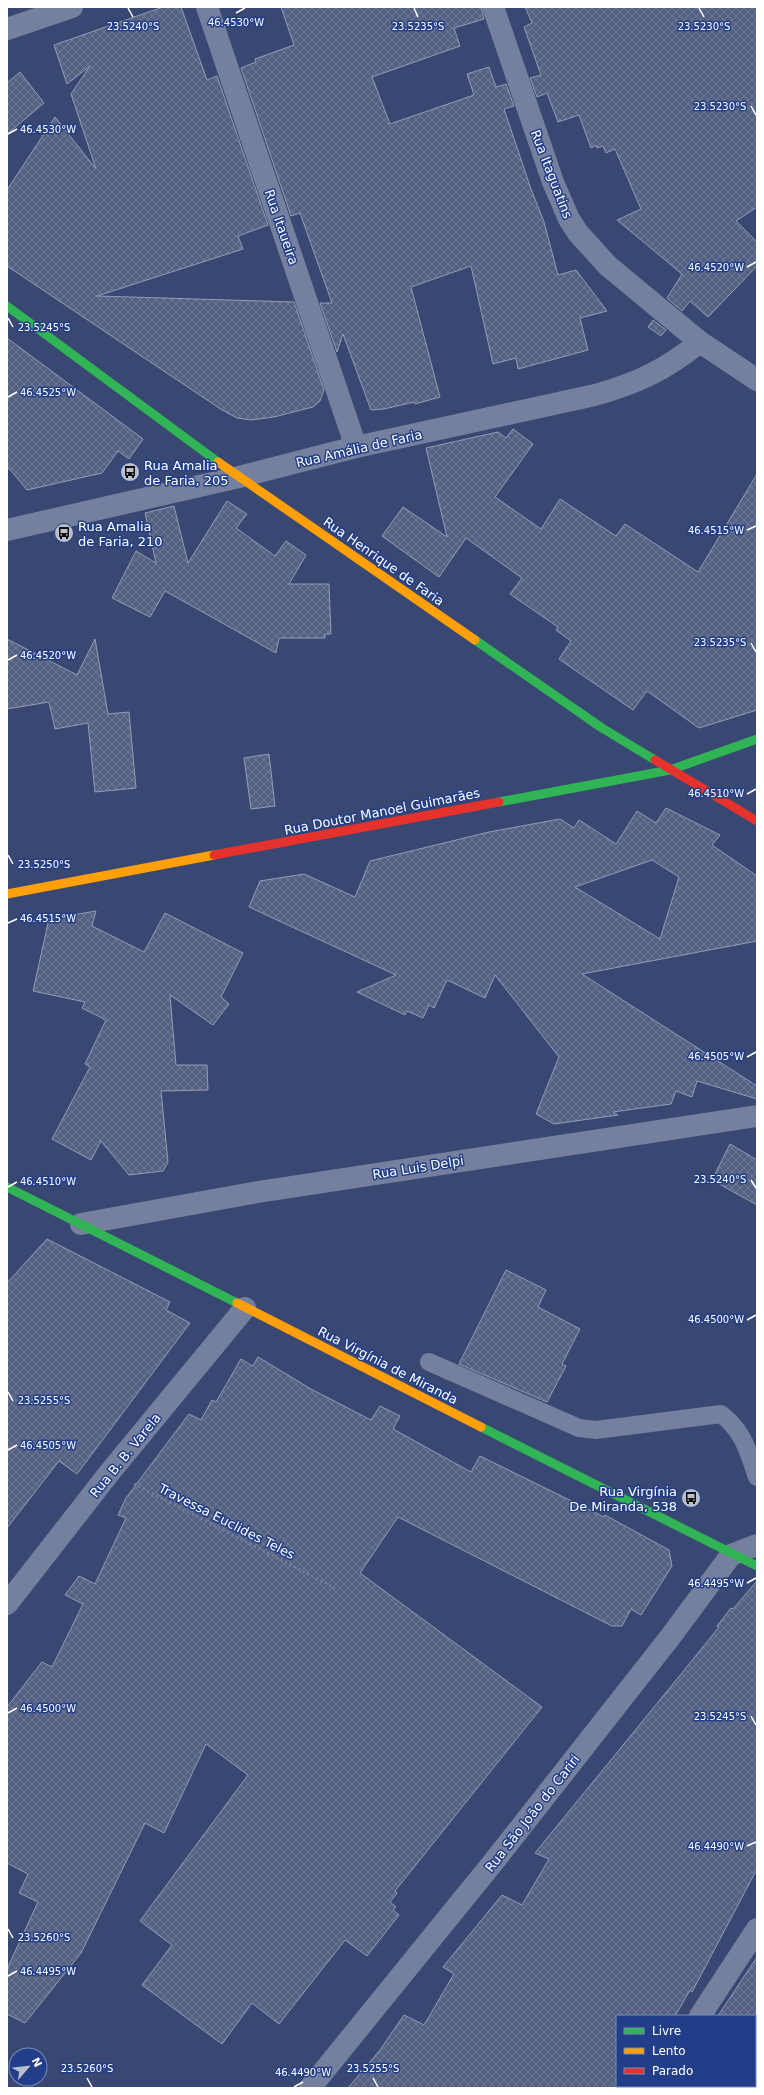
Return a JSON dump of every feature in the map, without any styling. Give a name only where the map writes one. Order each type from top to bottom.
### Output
[{"type":"street","points":[[7,29],[72,7]]},
{"type":"street","name":"Rua Itaueira","points":[[207,7],[356,447]]},
{"type":"street","name":"Rua Itaguatins","points":[[493,7],[553,182],[569,219],[578,232],[608,266],[700,342],[757,380]]},
{"type":"street","name":"Rua Henrique de Faria","points":[[7,306],[239,477],[602,728],[757,821]]},
{"type":"street","name":"Rua Amália de Faria","points":[[7,530],[239,477],[356,447],[595,395],[629,386],[663,369],[700,342]]},
{"type":"street","name":"Rua Doutor Manoel Guimarães","points":[[7,894],[670,770],[757,739]]},
{"type":"street","name":"Rua Luis Delpi","points":[[81,1224],[258,1192],[757,1116]]},
{"type":"street","name":"Rua Virgínia de Miranda","points":[[7,1187],[732,1555],[757,1566]]},
{"type":"street","name":"Rua B. B. Varela","points":[[7,1604],[110,1472],[245,1308]]},
{"type":"street","points":[[732,1555],[757,1545]]},
{"type":"street","name":"Rua São João do Cariri","points":[[310,2088],[495,1860],[671,1636],[732,1555]]},
{"type":"street","points":[[701,2015],[757,1929]]},
{"type":"lane","points":[[429,1362],[579,1428],[596,1430],[721,1414],[732,1423],[742,1437],[757,1477]]},
{"type":"path","name":"Travessa Euclides Teles","points":[[110,1472],[335,1588]]},
{"type":"building","points":[[163,7],[181,7],[207,80],[217,76],[268,225],[238,236],[243,249],[97,296],[294,302],[324,390],[320,401],[313,407],[274,417],[251,420],[237,418],[222,410],[7,266],[7,190],[55,117],[96,169],[71,94],[90,66],[67,84],[54,45]]},
{"type":"building","points":[[281,7],[481,7],[484,19],[454,28],[460,46],[372,77],[390,124],[474,95],[467,74],[489,67],[496,87],[506,84],[514,106],[504,109],[531,189],[544,222],[558,275],[576,270],[607,311],[580,318],[588,350],[518,369],[516,358],[493,364],[471,266],[411,287],[440,397],[415,404],[414,402],[384,409],[371,410],[343,334],[337,352],[320,303],[332,303],[300,213],[291,216],[241,68],[256,62],[255,59],[294,45]]},
{"type":"building","points":[[525,7],[757,7],[757,207],[736,221],[757,242],[757,266],[708,317],[690,301],[682,311],[667,298],[682,274],[617,220],[641,209],[615,149],[606,153],[603,146],[597,148],[596,145],[591,148],[579,115],[558,122],[547,93],[537,97],[530,78],[541,75],[524,27],[532,23]]},
{"type":"building","points":[[20,72],[44,103],[7,134],[7,83]]},
{"type":"building","points":[[653,320],[666,330],[661,336],[648,327]]},
{"type":"building","points":[[7,338],[143,439],[129,459],[118,451],[102,473],[27,490],[7,466]]},
{"type":"building","points":[[513,429],[533,444],[495,497],[541,529],[560,499],[616,536],[625,524],[698,572],[757,474],[757,710],[699,728],[647,691],[633,710],[559,659],[571,641],[556,630],[558,627],[510,594],[522,578],[466,538],[439,577],[382,536],[403,507],[447,537],[426,448],[498,432],[506,438]]},
{"type":"building","points":[[227,501],[247,514],[236,528],[275,556],[286,541],[306,555],[289,584],[329,584],[331,634],[325,634],[325,638],[279,638],[276,653],[165,591],[150,617],[112,598],[136,551],[156,563],[145,513],[174,506],[188,563]]},
{"type":"building","points":[[7,639],[77,675],[95,639],[108,714],[129,712],[136,788],[95,792],[88,723],[55,729],[49,702],[7,709]]},
{"type":"building","points":[[269,754],[275,806],[251,809],[244,758]]},
{"type":"building","points":[[666,808],[720,835],[712,845],[757,876],[757,941],[582,974],[757,1086],[757,1099],[697,1081],[692,1097],[676,1091],[671,1104],[613,1112],[618,1115],[554,1124],[536,1114],[559,1057],[495,975],[485,998],[447,980],[434,1008],[429,1005],[423,1018],[407,1011],[405,1015],[357,992],[396,975],[249,907],[260,881],[304,874],[355,897],[370,861],[489,832],[560,819],[574,828],[579,820],[616,844],[637,811],[656,823]],"holes":[[[652,860],[679,877],[660,939],[575,887]]]},
{"type":"building","points":[[96,911],[92,926],[144,952],[165,913],[243,953],[221,997],[229,1004],[213,1025],[170,995],[176,1065],[207,1065],[208,1090],[161,1091],[168,1162],[163,1171],[129,1175],[101,1141],[91,1160],[52,1139],[90,1067],[85,1064],[106,1020],[82,1008],[85,1002],[33,991],[49,919]]},
{"type":"building","points":[[730,1144],[757,1160],[757,1205],[712,1180]]},
{"type":"building","points":[[47,1239],[170,1302],[166,1310],[190,1323],[77,1474],[59,1461],[7,1528],[7,1283]]},
{"type":"building","points":[[506,1270],[546,1290],[538,1307],[580,1329],[562,1364],[566,1366],[547,1402],[459,1364]]},
{"type":"building","points":[[258,1357],[311,1389],[371,1420],[380,1406],[400,1416],[393,1429],[471,1472],[480,1456],[604,1517],[605,1515],[669,1550],[672,1566],[641,1615],[631,1609],[622,1626],[612,1626],[398,1517],[360,1573],[542,1707],[395,1891],[397,1893],[390,1902],[396,1907],[393,1910],[399,1915],[367,1956],[345,1940],[279,2024],[252,2003],[222,2044],[142,1985],[172,1945],[140,1921],[248,1775],[206,1744],[164,1833],[145,1823],[81,1953],[25,2023],[7,2014],[7,1969],[38,1902],[19,1893],[28,1874],[7,1863],[7,1707],[42,1662],[52,1667],[83,1604],[65,1595],[79,1576],[95,1584],[126,1518],[118,1515],[126,1498],[189,1414],[201,1420],[212,1400],[216,1402],[241,1359],[253,1366]]},
{"type":"building","points":[[757,1581],[757,1869],[692,1992],[690,1990],[676,2015],[616,2015],[617,2088],[348,2088],[380,2050],[404,2015],[424,2025],[454,1974],[443,1967],[502,1895],[522,1905],[549,1859],[535,1853],[719,1627],[717,1626],[731,1608],[733,1609]]},
{"type":"building","points":[[757,1957],[757,2016],[719,2015]]},
{"type":"traffic: fast","points":[[7,306],[218,462]]},
{"type":"traffic: fast","points":[[475,640],[602,728],[655,760]]},
{"type":"traffic: fast","points":[[499,802],[670,770],[757,739]]},
{"type":"traffic: fast","points":[[7,1187],[237,1303]]},
{"type":"traffic: fast","points":[[481,1427],[757,1566]]},
{"type":"traffic: slow","points":[[218,462],[475,640]]},
{"type":"traffic: slow","points":[[7,894],[214,855]]},
{"type":"traffic: slow","points":[[237,1303],[481,1427]]},
{"type":"traffic: jam","points":[[655,760],[757,821]]},
{"type":"traffic: jam","points":[[214,855],[499,802]]},
{"type":"place","name":"Rua Amalia de Faria, 205","points":[[130,472]]},
{"type":"place","name":"Rua Amalia de Faria, 210","points":[[64,533]]},
{"type":"place","name":"Rua Virgínia De Miranda, 538","points":[[691,1498]]}]
